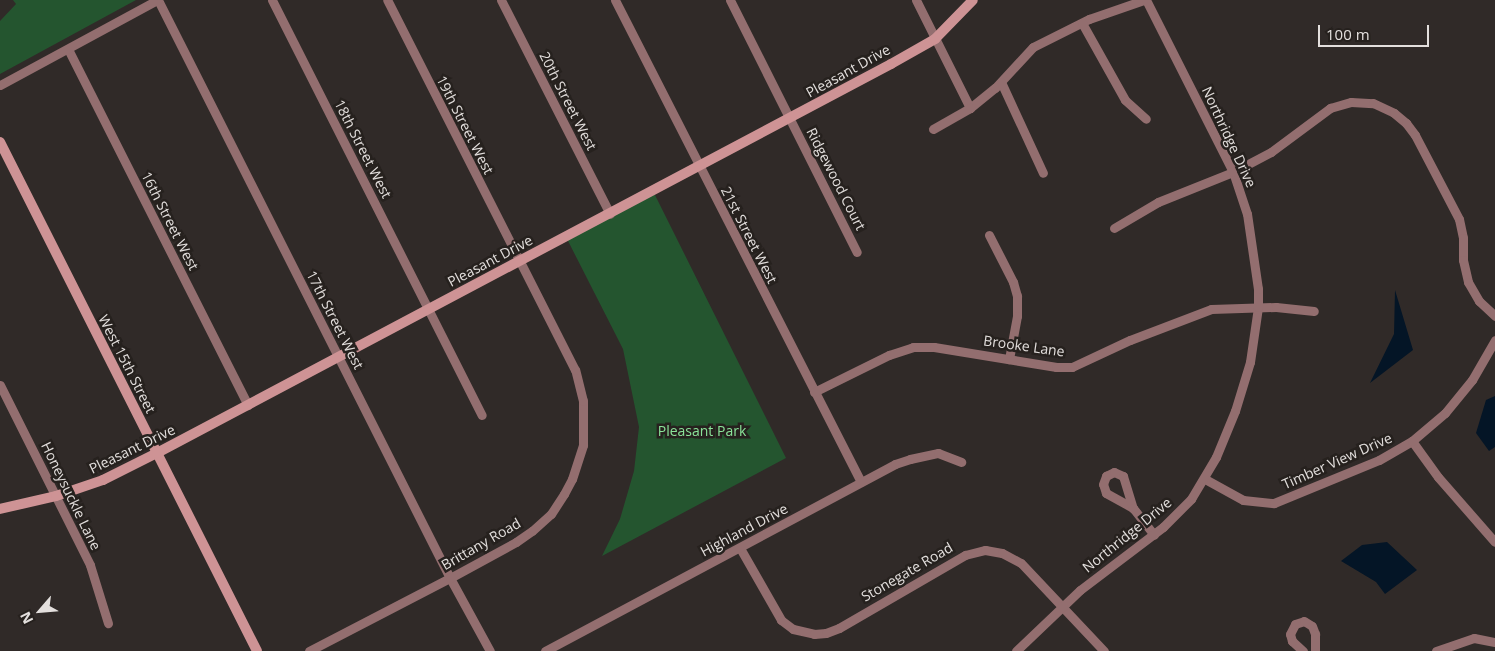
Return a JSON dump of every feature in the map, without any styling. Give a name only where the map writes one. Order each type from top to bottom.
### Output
[{"type":"street","points":[[0,85],[157,0]]},
{"type":"street","name":"17th Street West","points":[[157,0],[450,578],[490,651]]},
{"type":"street","name":"18th Street West","points":[[272,0],[482,416]]},
{"type":"street","name":"19th Street West","points":[[387,0],[519,262]]},
{"type":"street","name":"20th Street West","points":[[501,0],[610,214]]},
{"type":"street","name":"21st Street West","points":[[615,0],[861,482]]},
{"type":"street","name":"Ridgewood Court","points":[[730,0],[857,252]]},
{"type":"street","points":[[916,0],[970,108]]},
{"type":"street","name":"Pleasant Drive","points":[[0,509],[56,496],[103,480],[157,453],[790,119],[935,39],[973,0]]},
{"type":"street","points":[[933,129],[970,108],[1000,82],[1033,47],[1082,23],[1145,0]]},
{"type":"street","name":"Northridge Drive","points":[[1016,651],[1104,570],[1154,535],[1181,510],[1205,479],[1216,457],[1241,395],[1250,362],[1258,307],[1256,268],[1251,231],[1233,172],[1145,0]]},
{"type":"street","points":[[1082,23],[1125,100],[1146,119]]},
{"type":"street","name":"16th Street West","points":[[68,49],[248,405]]},
{"type":"street","points":[[1000,82],[1043,173]]},
{"type":"street","points":[[1114,228],[1158,202],[1233,172],[1286,143],[1317,116],[1337,105],[1351,102],[1366,102],[1388,108],[1401,118],[1411,130],[1454,209],[1463,234],[1463,260],[1468,282],[1479,301],[1495,316]]},
{"type":"street","name":"West 15th Street","points":[[0,142],[257,651]]},
{"type":"street","points":[[989,235],[1013,282],[1017,296],[1017,316],[1009,359]]},
{"type":"street","name":"Brittany Road","points":[[309,651],[516,542],[544,521],[564,494],[572,479],[583,445],[583,400],[575,370],[519,262]]},
{"type":"street","name":"Brooke Lane","points":[[814,392],[889,354],[913,347],[934,347],[1056,367],[1072,366],[1114,347],[1210,309],[1258,307],[1314,311]]},
{"type":"street","name":"Timber View Drive","points":[[1205,479],[1243,500],[1274,503],[1367,466],[1412,441],[1434,424],[1458,398],[1479,370],[1495,340]]},
{"type":"street","name":"Honeysuckle Lane","points":[[0,385],[90,565],[108,623]]},
{"type":"street","points":[[1412,441],[1444,485],[1495,542]]},
{"type":"street","name":"Highland Drive","points":[[545,651],[895,464],[925,455],[938,454],[961,462]]},
{"type":"street","points":[[1133,508],[1154,535]]},
{"type":"street","name":"Stonegate Road","points":[[740,548],[776,615],[793,629],[807,633],[826,633],[839,628],[965,555],[990,550],[1006,554],[1018,561],[1104,651]]},
{"type":"street","points":[[1303,651],[1292,641],[1290,634],[1295,624],[1304,621],[1312,626],[1315,634],[1315,651]]},
{"type":"street","points":[[1436,651],[1474,638],[1495,642]]},
{"type":"green space","points":[[13,0],[136,0],[0,74],[0,21],[16,4]]},
{"type":"green space","name":"Pleasant Park","points":[[653,191],[786,458],[602,556],[620,519],[634,471],[639,427],[623,349],[566,237]]},
{"type":"water","points":[[1395,290],[1413,350],[1370,383],[1394,334]]},
{"type":"water","points":[[1495,396],[1495,447],[1489,451],[1476,433],[1486,400]]},
{"type":"water","points":[[1387,542],[1417,570],[1385,594],[1376,582],[1341,561],[1362,545]]}]
